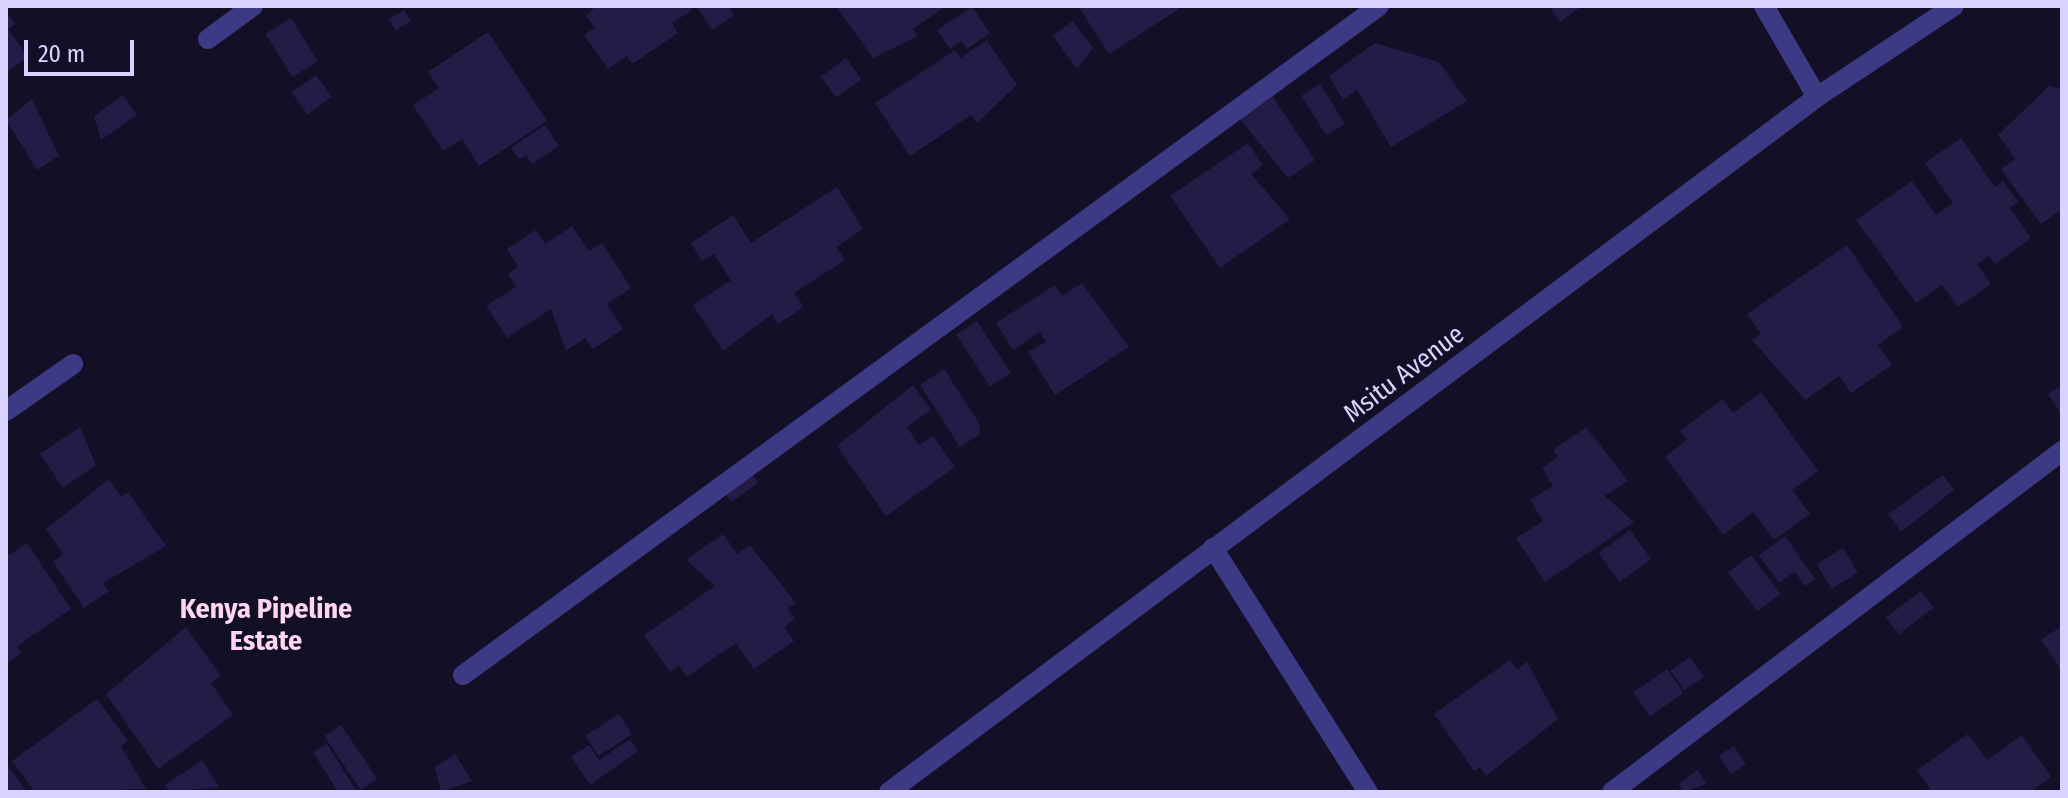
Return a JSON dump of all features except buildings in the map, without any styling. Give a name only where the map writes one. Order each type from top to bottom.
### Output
[{"type":"street","points":[[208,39],[253,6]]},
{"type":"street","points":[[463,675],[1379,6]]},
{"type":"street","points":[[1764,6],[1817,97]]},
{"type":"street","name":"Msitu Avenue","points":[[889,792],[1817,97],[1954,6]]},
{"type":"street","points":[[6,411],[73,364]]},
{"type":"street","points":[[1612,792],[2062,451]]},
{"type":"street","points":[[1213,548],[1368,792]]},
{"type":"district","name":"Kenya Pipeline Estate","points":[[266,625]]}]
